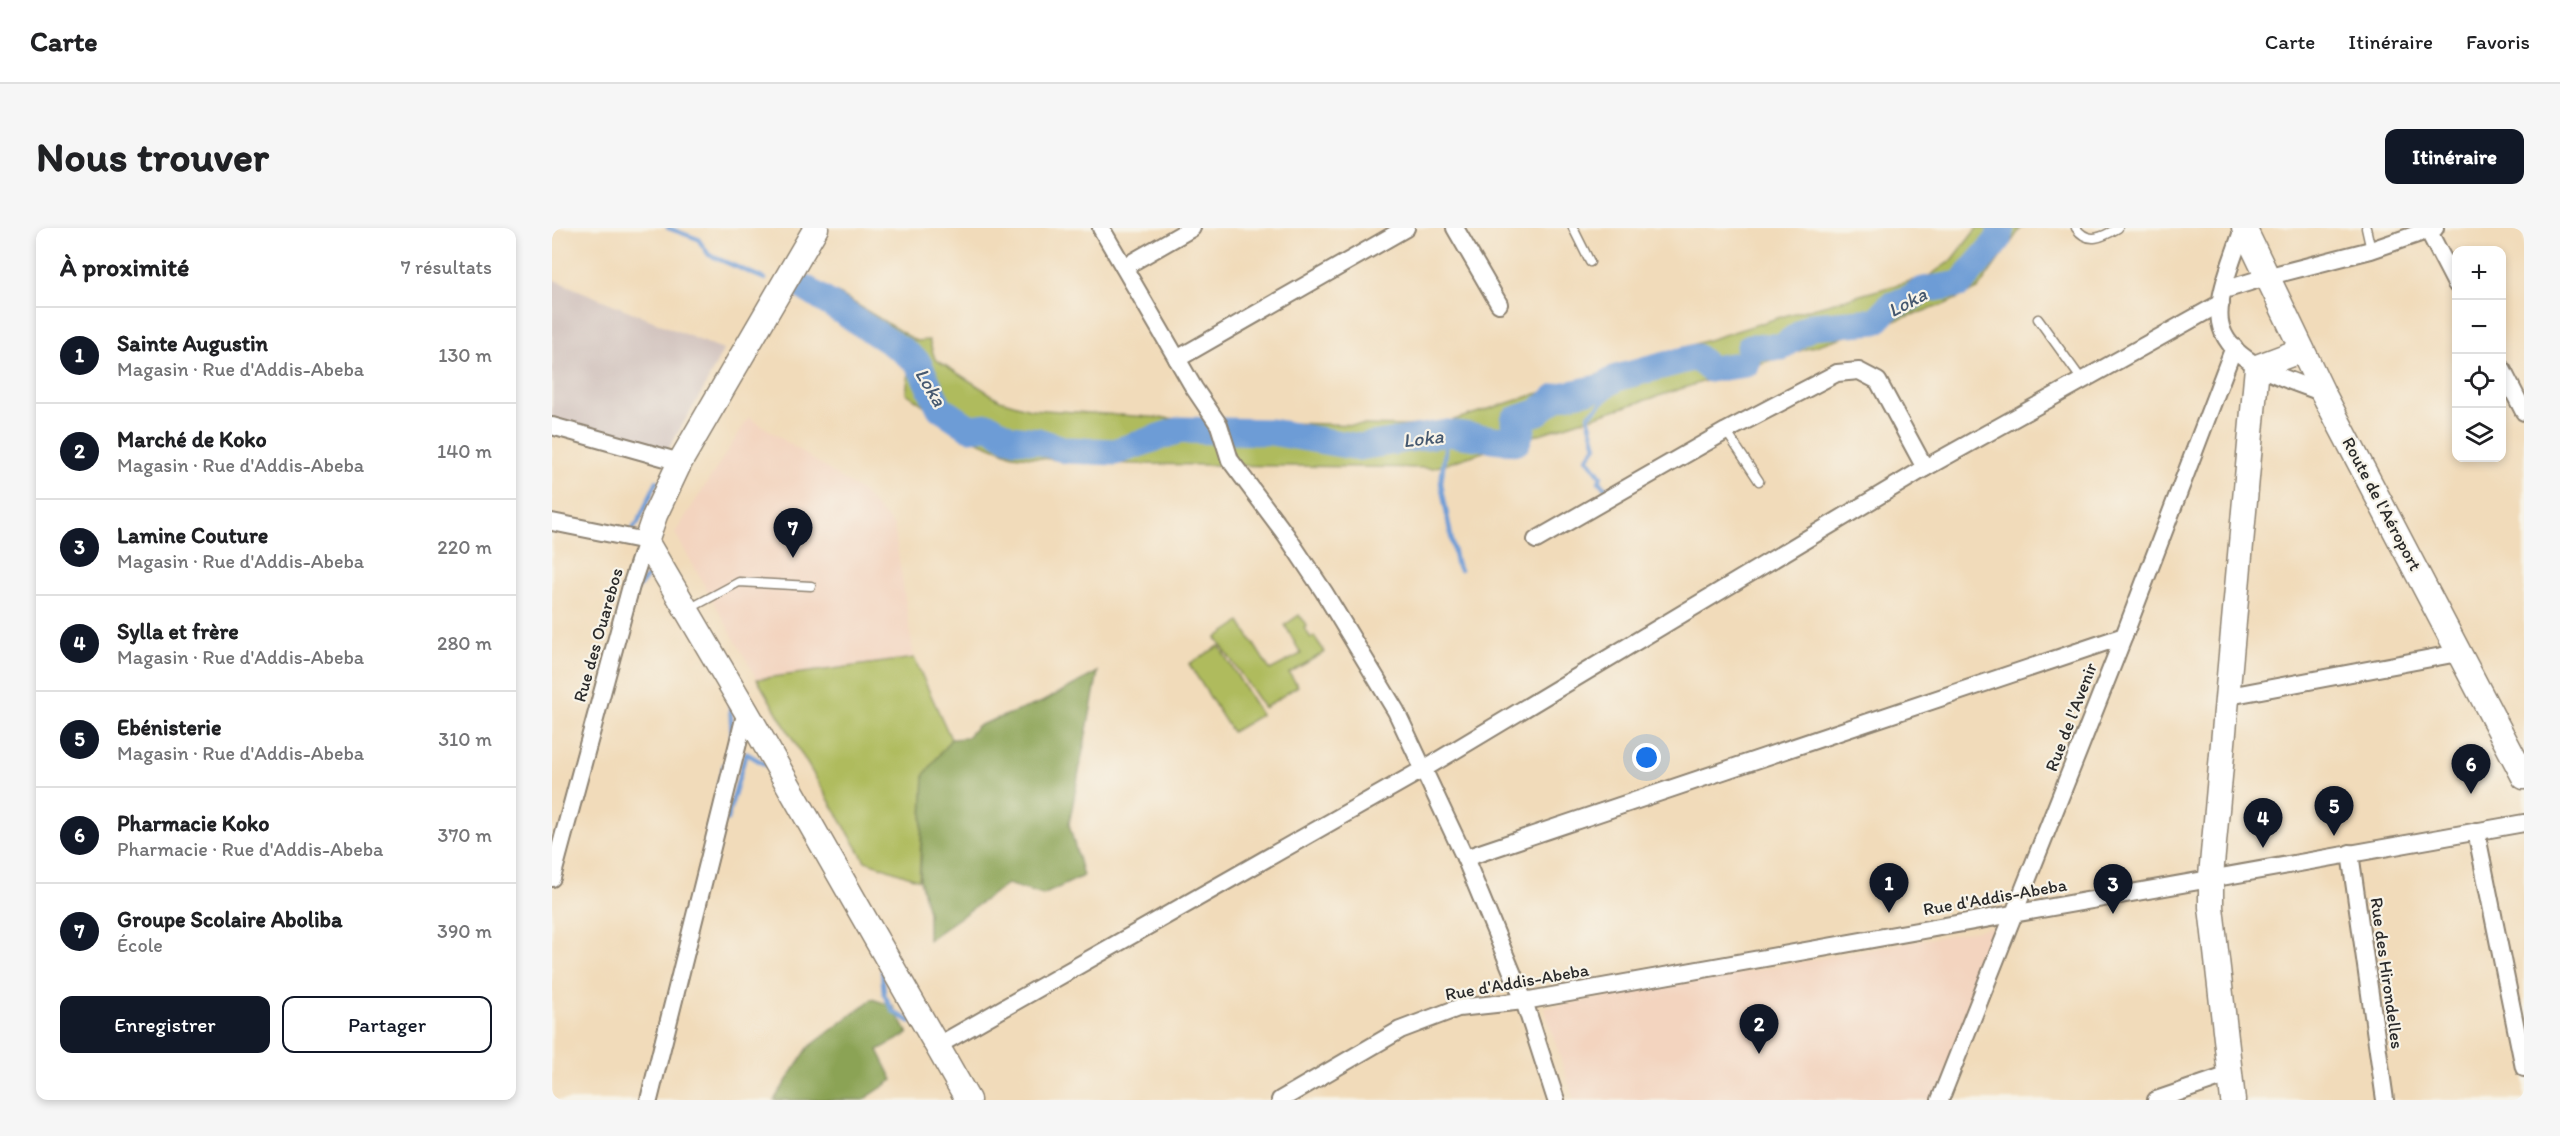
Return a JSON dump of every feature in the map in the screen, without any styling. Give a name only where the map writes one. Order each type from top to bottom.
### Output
[{"type":"street","points":[[646,541],[680,462],[816,228]]},
{"type":"street","points":[[1101,228],[1177,359],[1219,425],[1230,460],[1286,535],[1324,592],[1396,711],[1465,858],[1524,1001],[1556,1100]]},
{"type":"street","points":[[1124,267],[1192,228]]},
{"type":"street","points":[[1177,359],[1406,228]]},
{"type":"street","points":[[1455,228],[1499,304]]},
{"type":"street","points":[[2244,228],[2222,296],[2220,322],[2225,336],[2257,367],[2323,393]]},
{"type":"street","name":"Route de l'Aéroport","points":[[2244,228],[2323,393],[2524,777]]},
{"type":"street","points":[[937,1046],[1422,770],[1925,468],[2082,380],[2222,296],[2266,277],[2372,250],[2431,229],[2452,273]]},
{"type":"street","name":"Rue de l'Avenir","points":[[1940,1100],[2124,636],[2234,347]]},
{"type":"street","points":[[2257,367],[2302,350]]},
{"type":"street","points":[[2233,1100],[2211,908],[2211,876],[2257,367]]},
{"type":"street","points":[[1536,540],[1726,431],[1837,374],[1859,371],[1878,381],[1925,468]]},
{"type":"street","points":[[2506,377],[2524,412]]},
{"type":"street","points":[[552,426],[680,462]]},
{"type":"street","points":[[552,522],[646,541],[968,1100]]},
{"type":"street","name":"Rue des Ouarebos","points":[[552,878],[631,586],[646,541]]},
{"type":"street","points":[[1465,858],[2124,636]]},
{"type":"street","points":[[2229,696],[2458,652]]},
{"type":"street","points":[[649,1100],[746,711]]},
{"type":"street","name":"Rue d'Addis-Abeba","points":[[1280,1100],[1400,1030],[1458,1008],[1524,1001],[2015,914],[2211,876],[2524,823]]},
{"type":"street","points":[[2476,831],[2524,1068]]},
{"type":"street","name":"Rue des Hirondelles","points":[[2350,853],[2385,1100]]},
{"type":"street","points":[[2156,1100],[2229,1075]]},
{"type":"lane","points":[[1573,228],[1590,262]]},
{"type":"lane","points":[[2076,228],[2082,237],[2090,239],[2118,228]]},
{"type":"lane","points":[[2366,228],[2372,250]]},
{"type":"lane","points":[[2038,319],[2082,380]]},
{"type":"lane","points":[[1726,431],[1759,480]]},
{"type":"lane","points":[[687,610],[739,582],[811,586]]},
{"type":"shaded area","points":[[552,279],[723,350],[668,450],[552,419]]},
{"type":"shaded area","points":[[749,417],[862,492],[894,526],[914,658],[757,679],[675,533]]},
{"type":"shaded area","points":[[2006,925],[1942,1100],[1574,1100],[1544,1008]]},
{"type":"green space","points":[[1977,228],[2021,228],[1978,289],[1943,305],[1433,468],[1134,464],[1067,461],[1013,455],[973,439],[906,393],[910,361],[796,293],[805,279],[841,295],[916,341],[929,340],[935,359],[1000,400],[1030,409],[1209,421],[1404,426],[1441,424],[1784,316],[1929,276],[1953,259]]},
{"type":"green space","points":[[1299,615],[1307,626],[1304,628],[1311,638],[1314,636],[1325,652],[1289,673],[1298,686],[1264,708],[1216,638],[1240,622],[1270,670],[1301,654],[1285,625]]},
{"type":"green space","points":[[1219,646],[1261,715],[1232,732],[1189,664]]},
{"type":"green space","points":[[914,658],[951,739],[924,776],[919,880],[865,861],[757,679]]},
{"type":"green space","points":[[1098,672],[1069,824],[1083,876],[1043,895],[1007,884],[928,940],[928,912],[920,880],[924,775],[951,739],[966,738],[977,726],[1042,702]]},
{"type":"green space","points":[[872,999],[893,1006],[908,1034],[878,1050],[893,1080],[863,1100],[774,1100],[808,1048]]},
{"type":"waterway","points":[[668,228],[698,239],[709,255],[765,279]]},
{"type":"waterway","name":"Loka","points":[[805,288],[902,350],[918,363],[940,408],[970,428],[990,426],[1009,438],[1038,441],[1066,450],[1115,452],[1180,430],[1271,432],[1359,447],[1447,433],[1517,442],[1522,429],[1514,420],[1538,412],[1556,397],[1603,387],[1616,378],[1696,357],[1710,369],[1746,364],[1750,347],[1782,347],[1811,326],[1876,321],[1890,306],[1923,290],[1960,284],[1998,240],[2001,228]]},
{"type":"waterway","points":[[1603,387],[1608,397],[1588,416],[1596,446],[1587,458],[1601,476],[1599,482],[1608,490],[1606,492]]},
{"type":"waterway","points":[[1447,433],[1441,483],[1456,563],[1460,570]]},
{"type":"waterway","points":[[630,533],[638,522],[657,481]]},
{"type":"waterway","points":[[637,589],[647,577],[653,576],[658,580]]},
{"type":"waterway","points":[[730,703],[732,737]]},
{"type":"waterway","points":[[727,820],[746,753],[766,765]]},
{"type":"waterway","points":[[719,784],[724,765]]},
{"type":"waterway","points":[[882,971],[884,994],[893,1011],[911,1022]]},
{"type":"place","name":"Groupe Scolaire Aboliba","points":[[793,558]]},
{"type":"place","name":"Pharmacie Koko","points":[[2471,794]]},
{"type":"place","name":"Ebénisterie","points":[[2334,836]]},
{"type":"place","name":"Sylla et frère","points":[[2263,848]]},
{"type":"place","name":"Sainte Augustin","points":[[1889,913]]},
{"type":"place","name":"Lamine Couture","points":[[2113,914]]},
{"type":"place","name":"Marché de Koko","points":[[1759,1054]]}]
